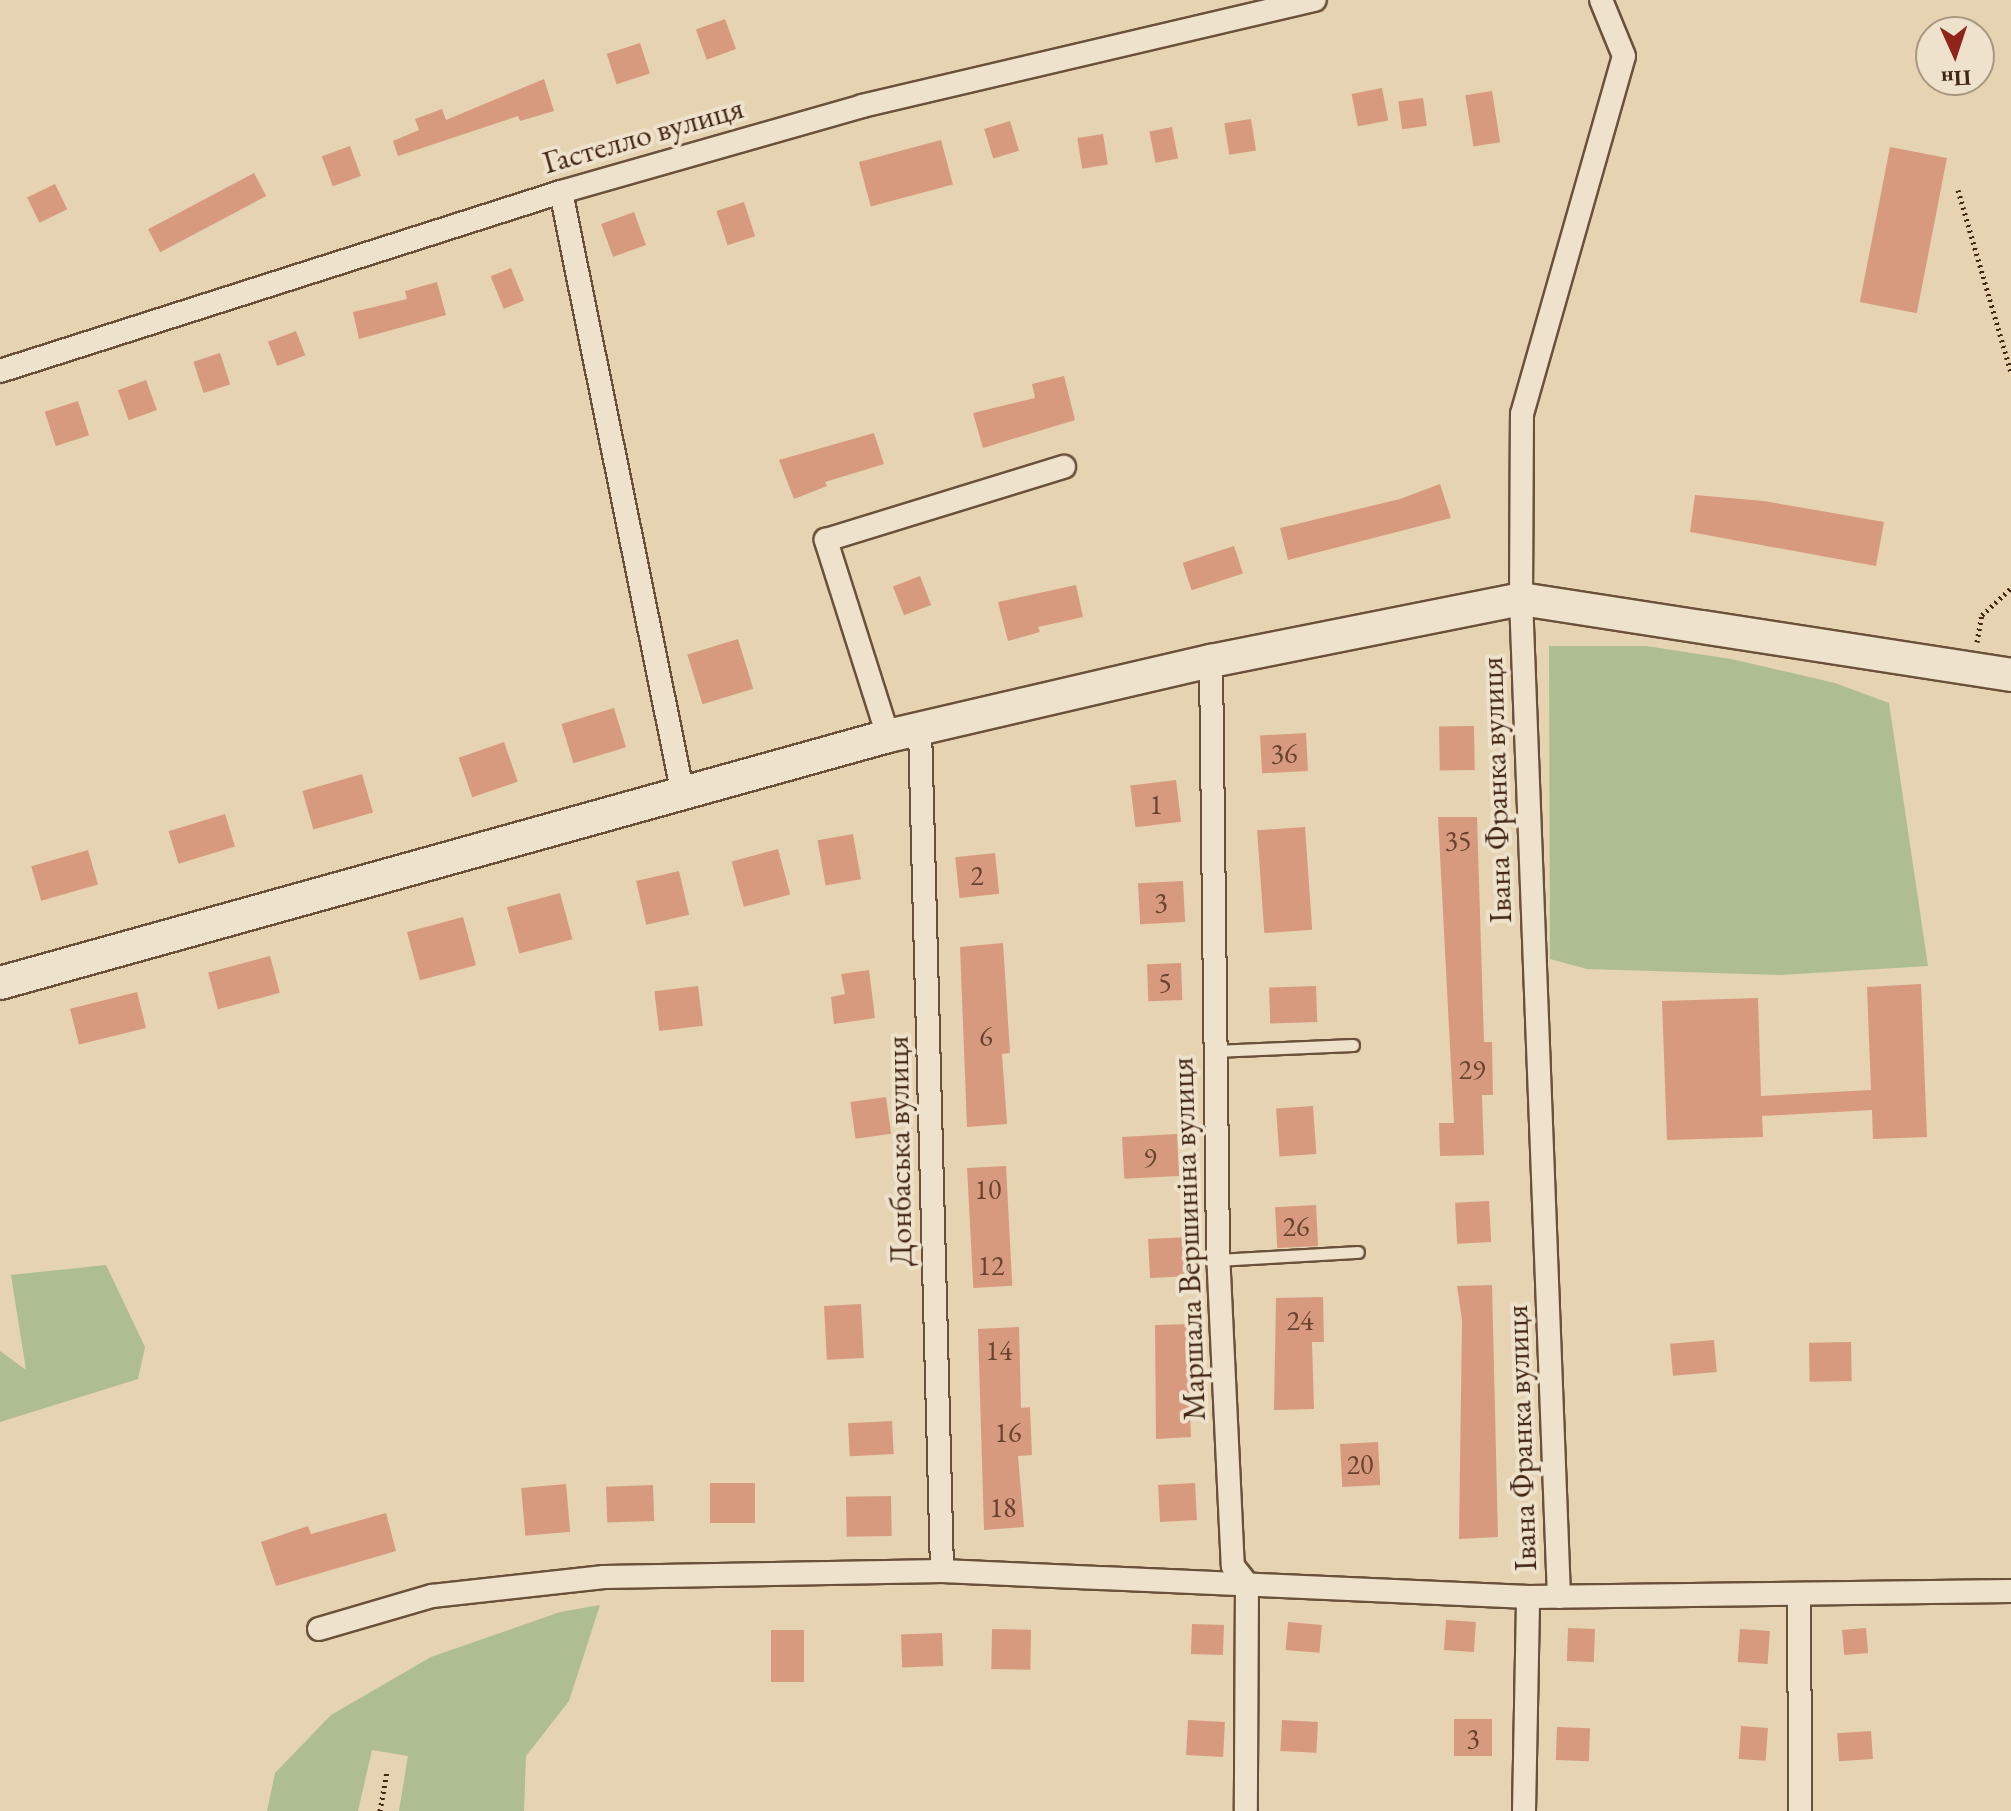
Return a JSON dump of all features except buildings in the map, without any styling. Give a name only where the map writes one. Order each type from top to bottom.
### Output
[{"type":"main road","points":[[0,983],[888,736],[1211,661],[1521,599],[2011,675]]},
{"type":"street","name":"Гастелло вулиця","points":[[0,371],[561,192],[862,106],[1315,0]]},
{"type":"street","name":"Івана Франка вулиця","points":[[1559,1597],[1521,599],[1522,414],[1624,56],[1601,0]]},
{"type":"street","points":[[561,192],[683,795]]},
{"type":"street","points":[[888,736],[826,540],[1064,467]]},
{"type":"street","name":"Маршала Вершиніна вулиця","points":[[1211,661],[1213,1051],[1218,1260],[1233,1566],[1247,1584],[1246,1811]]},
{"type":"street","name":"Донбаська вулиця","points":[[920,729],[942,1571]]},
{"type":"street","points":[[319,1629],[432,1596],[604,1577],[942,1571],[1528,1597],[2011,1591]]},
{"type":"street","points":[[1799,1594],[1800,1811]]},
{"type":"street","name":"Івана Франка вулиця","points":[[1524,1811],[1528,1597]]},
{"type":"lane","points":[[1213,1051],[1353,1045]]},
{"type":"lane","points":[[1218,1260],[1358,1252]]},
{"type":"path","points":[[1958,190],[2011,373]]},
{"type":"path","points":[[1972,669],[1982,615],[2011,588]]},
{"type":"path","points":[[380,1811],[387,1772]]},
{"type":"green space","points":[[1549,646],[1646,646],[1731,659],[1835,683],[1889,703],[1928,966],[1780,975],[1587,969],[1550,959]]},
{"type":"green space","points":[[106,1265],[145,1347],[138,1379],[0,1422],[0,1351],[26,1370],[11,1275]]},
{"type":"green space","points":[[600,1605],[569,1701],[526,1756],[524,1811],[399,1811],[408,1756],[372,1750],[358,1811],[267,1811],[275,1773],[331,1715],[431,1657],[560,1612]]}]
